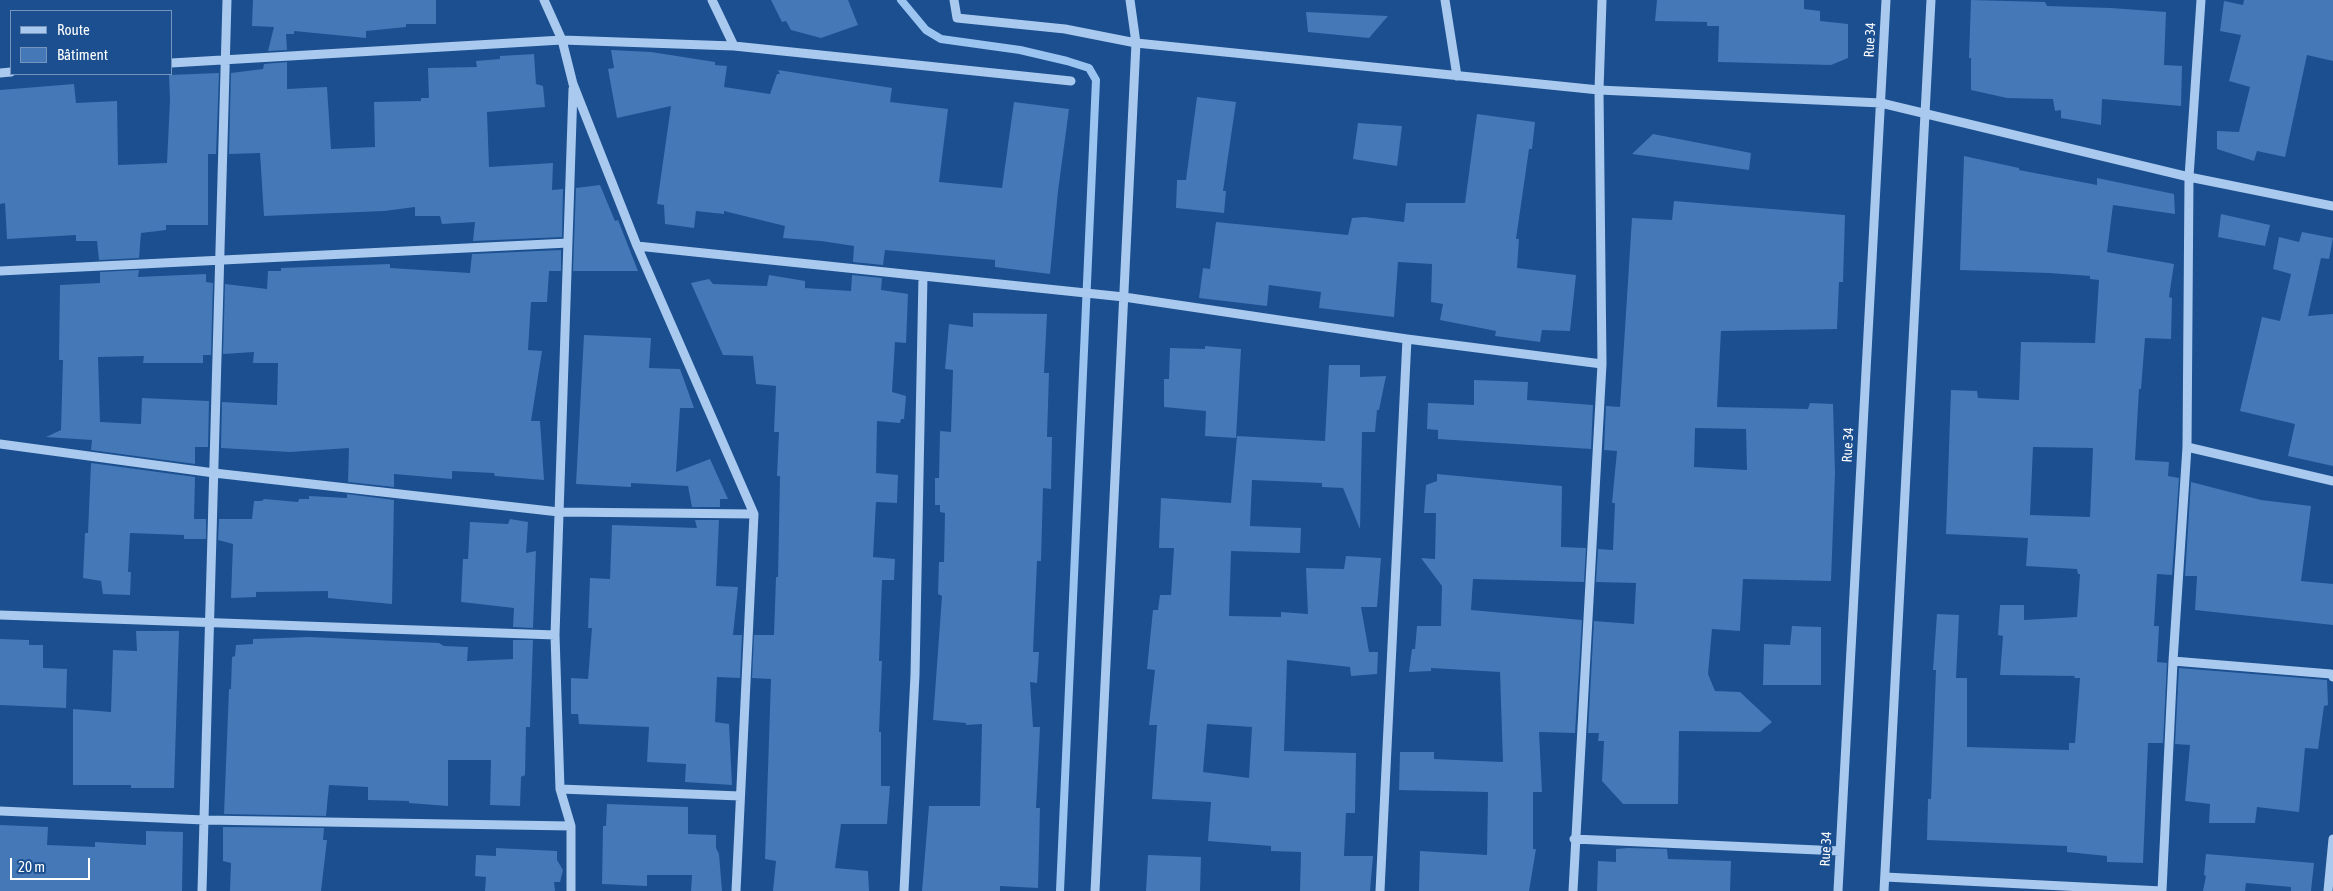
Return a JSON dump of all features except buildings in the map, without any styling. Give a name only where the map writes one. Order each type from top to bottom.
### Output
[{"type":"street","points":[[202,891],[228,0]]},
{"type":"street","points":[[544,0],[562,40],[573,84],[637,246],[754,514],[736,891]]},
{"type":"street","points":[[712,0],[734,46]]},
{"type":"street","points":[[954,0],[957,18],[1065,29],[1136,43],[1599,90],[1881,103],[2189,177],[2333,206]]},
{"type":"street","points":[[1095,891],[1136,43],[1130,0]]},
{"type":"street","points":[[1444,0],[1456,76]]},
{"type":"street","points":[[1573,891],[1574,839],[1602,364],[1599,90],[1602,0]]},
{"type":"street","name":"Rue 34","points":[[1838,891],[1886,0]]},
{"type":"street","points":[[1884,891],[1931,0]]},
{"type":"street","points":[[1885,877],[2162,891],[2173,662],[2187,448],[2189,177],[2201,0]]},
{"type":"street","points":[[172,63],[562,40],[734,46],[1071,81]]},
{"type":"street","points":[[571,891],[571,826],[560,788],[555,635],[573,84]]},
{"type":"street","points":[[0,271],[568,243]]},
{"type":"street","points":[[637,246],[1124,297],[1407,339],[1602,364]]},
{"type":"street","points":[[904,891],[915,675],[923,276]]},
{"type":"street","points":[[1380,891],[1407,339]]},
{"type":"street","points":[[0,444],[214,473],[559,512],[754,514]]},
{"type":"street","points":[[2187,448],[2333,481]]},
{"type":"street","points":[[0,615],[555,635]]},
{"type":"street","points":[[2173,662],[2331,674],[2333,677]]},
{"type":"street","points":[[560,788],[740,796]]},
{"type":"street","points":[[0,812],[204,820],[571,826]]},
{"type":"street","points":[[1574,839],[1840,851]]},
{"type":"street","points":[[2328,891],[2333,839]]},
{"type":"waterway","points":[[901,0],[926,30],[941,39],[1020,50],[1067,61],[1089,68],[1096,80],[1060,891]]}]
